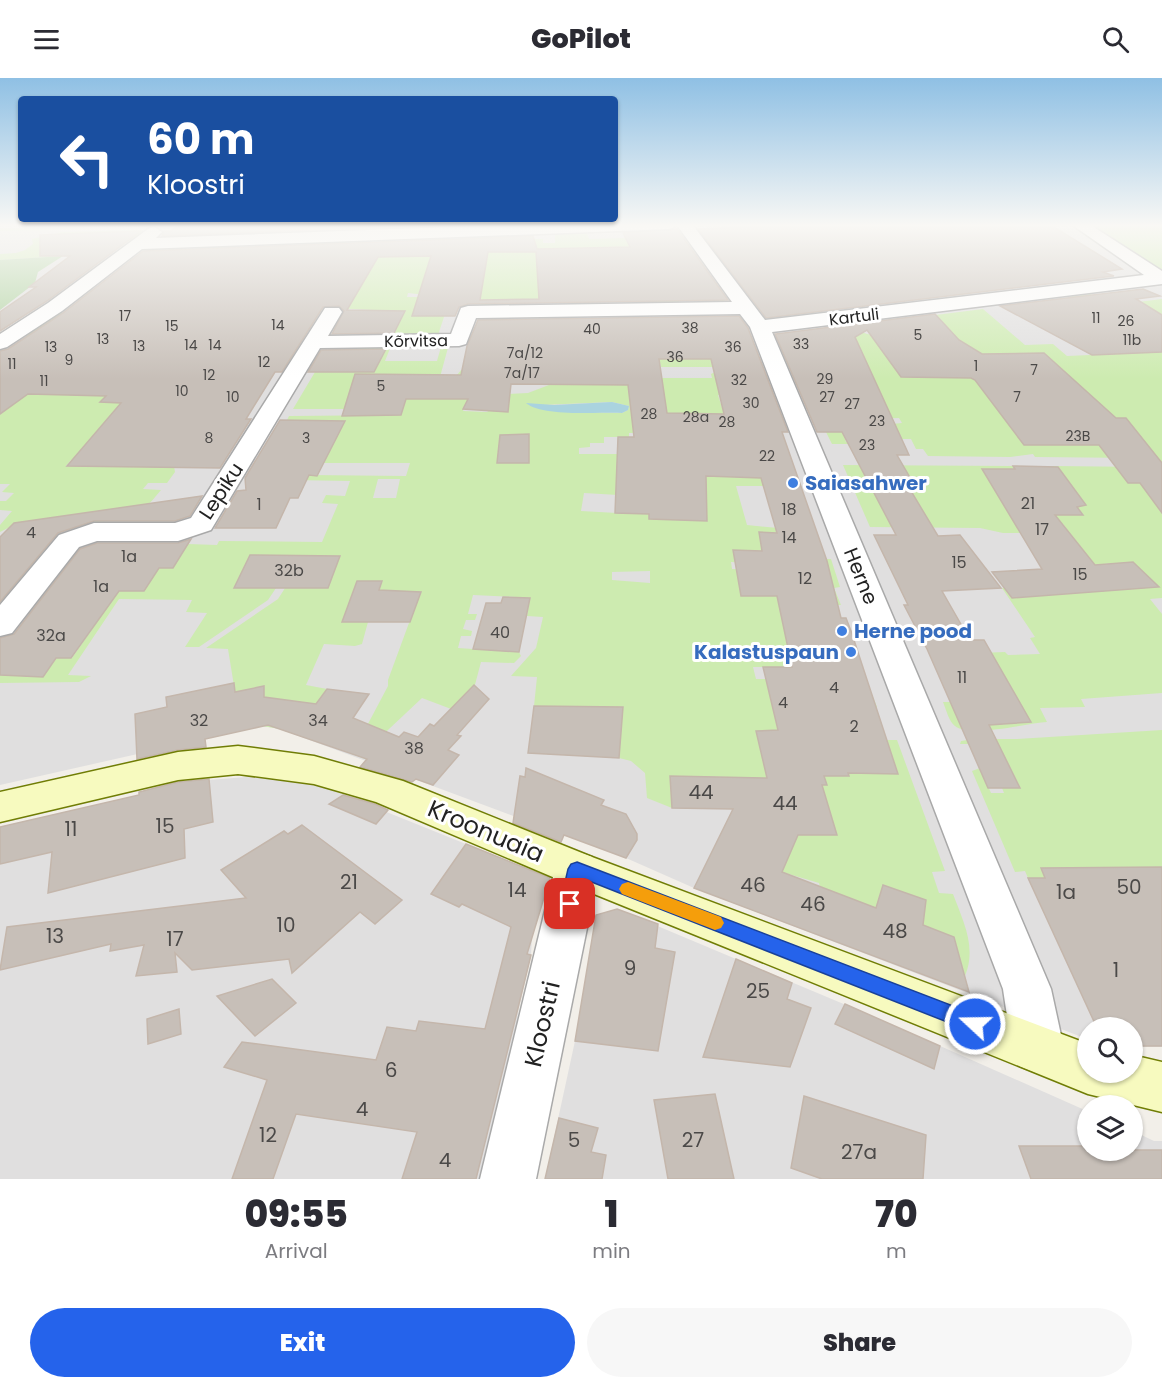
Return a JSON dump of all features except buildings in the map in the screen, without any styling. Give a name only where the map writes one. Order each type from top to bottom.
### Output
[{"type":"main road","name":"Kroonuaia","points":[[0,807],[178,766],[238,760],[314,770],[389,791],[577,869],[1077,1065]]},
{"type":"main road","points":[[1143,1083],[1162,1087]]},
{"type":"street","points":[[0,343],[55,308],[97,275]]},
{"type":"street","name":"Herne","points":[[722,275],[753,318],[1027,989],[1038,1049]]},
{"type":"street","name":"Kartuli","points":[[753,318],[1161,278]]},
{"type":"street","name":"Lepiku","points":[[0,626],[69,541],[94,532],[178,532],[201,524],[316,342],[332,312]]},
{"type":"street","name":"Kõrvitsa","points":[[316,342],[459,340],[468,312],[753,318]]},
{"type":"street","name":"Kloostri","points":[[508,1179],[577,869]]},
{"type":"shaded area","points":[[0,275],[83,275],[46,303],[0,331]]},
{"type":"shaded area","points":[[111,275],[1162,275],[1162,1047],[1143,1047],[1143,1017],[1077,1017],[1077,1035],[694,888],[626,858],[280,729],[262,726],[0,785],[0,352],[68,308]]},
{"type":"shaded area","points":[[246,777],[300,781],[322,786],[550,878],[532,936],[531,955],[518,1013],[515,1043],[485,1179],[0,1179],[0,827],[209,780]]},
{"type":"shaded area","points":[[617,909],[877,1018],[1077,1107],[1077,1161],[1143,1161],[1143,1136],[1154,1141],[1162,1141],[1162,1179],[545,1179],[575,1041],[596,915]]},
{"type":"green space","points":[[0,275],[37,275],[35,283],[0,310]]},
{"type":"green space","points":[[314,275],[84,460],[71,460],[66,466],[174,466],[175,472],[167,483],[148,483],[143,489],[161,490],[145,508],[131,517],[114,521],[91,522],[92,512],[77,514],[60,529],[10,527],[0,532],[0,525],[12,511],[0,510],[0,501],[6,501],[14,493],[2,492],[10,484],[0,484],[0,414],[12,405],[0,393],[45,394],[48,392],[33,336],[25,336],[60,313],[69,313],[153,280],[105,279]]},
{"type":"green space","points":[[356,275],[704,275],[715,285],[727,305],[721,304],[715,295],[676,297],[681,305],[644,303],[641,291],[569,299],[503,300],[503,307],[483,308],[478,301],[408,293],[407,297],[420,297],[448,305],[437,338],[382,337],[384,334],[393,334],[395,331],[390,327],[397,327],[400,322],[393,311],[331,308],[331,300]]},
{"type":"green space","points":[[1090,294],[1094,296],[1085,298],[1116,312],[1153,310],[1130,303],[1162,299],[1162,329],[1147,330],[1162,340],[1162,468],[1149,468],[1162,482],[1162,499],[1151,497],[1153,500],[1162,500],[1162,598],[1150,599],[1162,614],[1162,693],[1081,699],[1085,707],[1040,708],[1047,722],[1000,729],[973,731],[962,729],[951,722],[943,702],[950,702],[962,726],[1009,724],[1000,706],[1022,706],[1010,686],[989,686],[979,668],[987,667],[979,653],[1040,654],[1030,638],[1035,637],[1002,588],[1009,587],[1016,598],[1093,592],[1084,582],[1148,577],[1133,562],[1089,565],[1071,544],[1074,539],[1063,524],[1052,524],[1047,516],[1011,516],[1021,533],[1003,533],[980,528],[870,527],[843,465],[1013,466],[1015,469],[1009,470],[1022,482],[1069,482],[1061,471],[1055,470],[1052,466],[1147,467],[1138,458],[1035,457],[1033,454],[1010,457],[928,456],[923,449],[916,449],[911,439],[867,439],[865,433],[843,433],[846,442],[854,444],[832,444],[826,432],[870,432],[873,429],[872,426],[902,423],[899,418],[870,419],[857,387],[806,384],[844,383],[847,381],[843,371],[858,371],[850,364],[829,356],[822,348],[814,348],[810,341],[831,338],[826,329],[851,325],[869,334],[894,330],[909,359],[920,360],[895,320],[902,323],[899,323],[907,337],[926,340],[925,337],[931,337],[929,333],[911,330],[908,325],[926,326],[922,323],[928,321],[920,317],[983,309],[1025,345],[1053,344],[1067,356],[1113,354],[1099,342],[1126,342],[1141,352],[1150,351],[1119,329],[1072,330],[1049,313],[1053,309],[1042,303],[1047,302],[1062,310],[1083,307],[1069,297]],"holes":[[[1067,421],[1084,421],[1106,444],[1081,445],[1079,442],[1062,442],[1053,431],[1075,431]],[[873,477],[909,477],[911,480],[905,481],[916,500],[878,501],[869,484],[876,484]]]},
{"type":"green space","points":[[429,344],[449,344],[440,377],[457,375],[461,370],[485,370],[463,411],[487,412],[507,394],[528,393],[549,385],[628,385],[649,378],[712,378],[711,374],[715,372],[735,396],[718,395],[724,414],[711,414],[695,433],[629,433],[629,437],[604,437],[604,443],[590,443],[590,447],[579,448],[579,454],[639,454],[668,476],[738,477],[765,473],[768,486],[736,486],[747,525],[778,528],[779,533],[760,532],[765,551],[745,550],[747,563],[731,562],[732,569],[778,571],[833,587],[826,559],[831,559],[840,587],[834,588],[841,605],[780,605],[792,668],[783,671],[782,667],[753,667],[756,679],[766,679],[777,727],[799,691],[871,692],[877,707],[837,707],[892,756],[887,740],[897,740],[945,871],[932,872],[939,893],[953,894],[967,934],[970,955],[965,976],[954,937],[923,925],[926,900],[883,885],[876,908],[852,899],[851,948],[832,940],[819,883],[782,872],[791,851],[761,815],[733,809],[728,777],[670,776],[672,808],[647,798],[645,773],[631,761],[619,758],[619,750],[596,748],[595,757],[583,753],[555,707],[534,706],[537,677],[511,676],[536,648],[543,617],[527,616],[529,605],[515,604],[517,597],[473,595],[468,614],[477,614],[475,620],[466,620],[463,629],[472,631],[471,636],[461,636],[458,648],[519,652],[521,656],[514,663],[481,662],[467,715],[422,698],[372,745],[373,762],[352,754],[388,686],[388,680],[420,593],[393,620],[368,622],[362,644],[355,646],[324,644],[306,685],[327,689],[316,704],[280,729],[262,726],[264,686],[235,692],[228,649],[206,648],[278,599],[287,585],[323,588],[324,585],[329,585],[339,556],[250,555],[236,584],[278,585],[268,600],[199,647],[185,647],[207,613],[186,612],[192,600],[119,599],[68,675],[91,676],[79,682],[0,683],[0,675],[43,677],[56,658],[72,658],[99,619],[51,590],[144,591],[149,583],[133,567],[173,568],[188,544],[217,545],[219,541],[322,542],[338,504],[322,503],[326,495],[345,496],[350,481],[292,480],[309,475],[406,476],[410,463],[323,463],[329,421],[287,420],[289,416],[401,415],[402,409],[293,409],[315,372],[352,358],[357,347],[391,346],[385,361],[437,361],[441,347],[428,346]],"holes":[[[612,402],[629,406],[628,410],[622,413],[576,412],[541,405]],[[378,479],[400,479],[396,498],[373,498]],[[584,493],[618,495],[617,513],[581,511]],[[649,512],[707,514],[707,521],[649,519]],[[650,571],[650,583],[612,580],[612,572]],[[357,581],[381,581],[368,622],[342,622]],[[756,732],[845,766],[896,767],[898,773],[847,770],[849,776],[824,776],[826,785],[815,785],[827,802],[837,835],[807,835],[804,827],[780,827]]]},
{"type":"green space","points":[[659,359],[715,359],[716,367],[661,367]]},
{"type":"green space","points":[[1162,730],[1162,867],[1041,868],[1045,878],[1028,878],[1025,871],[1015,872],[972,771],[980,768],[991,793],[1004,793],[1002,788],[1020,787],[998,744],[960,744],[961,741]]},
{"type":"water","points":[[612,402],[629,406],[628,410],[622,413],[557,412],[526,403],[554,405]]},
{"type":"slow traffic","points":[[628,889],[715,923]]},
{"type":"place","name":"Saiasahwer","points":[[793,483]]},
{"type":"place","name":"Herne pood","points":[[842,631]]},
{"type":"place","name":"Kalastuspaun","points":[[851,652]]},
{"type":"route","points":[[570,904],[577,869],[975,1024]]}]
